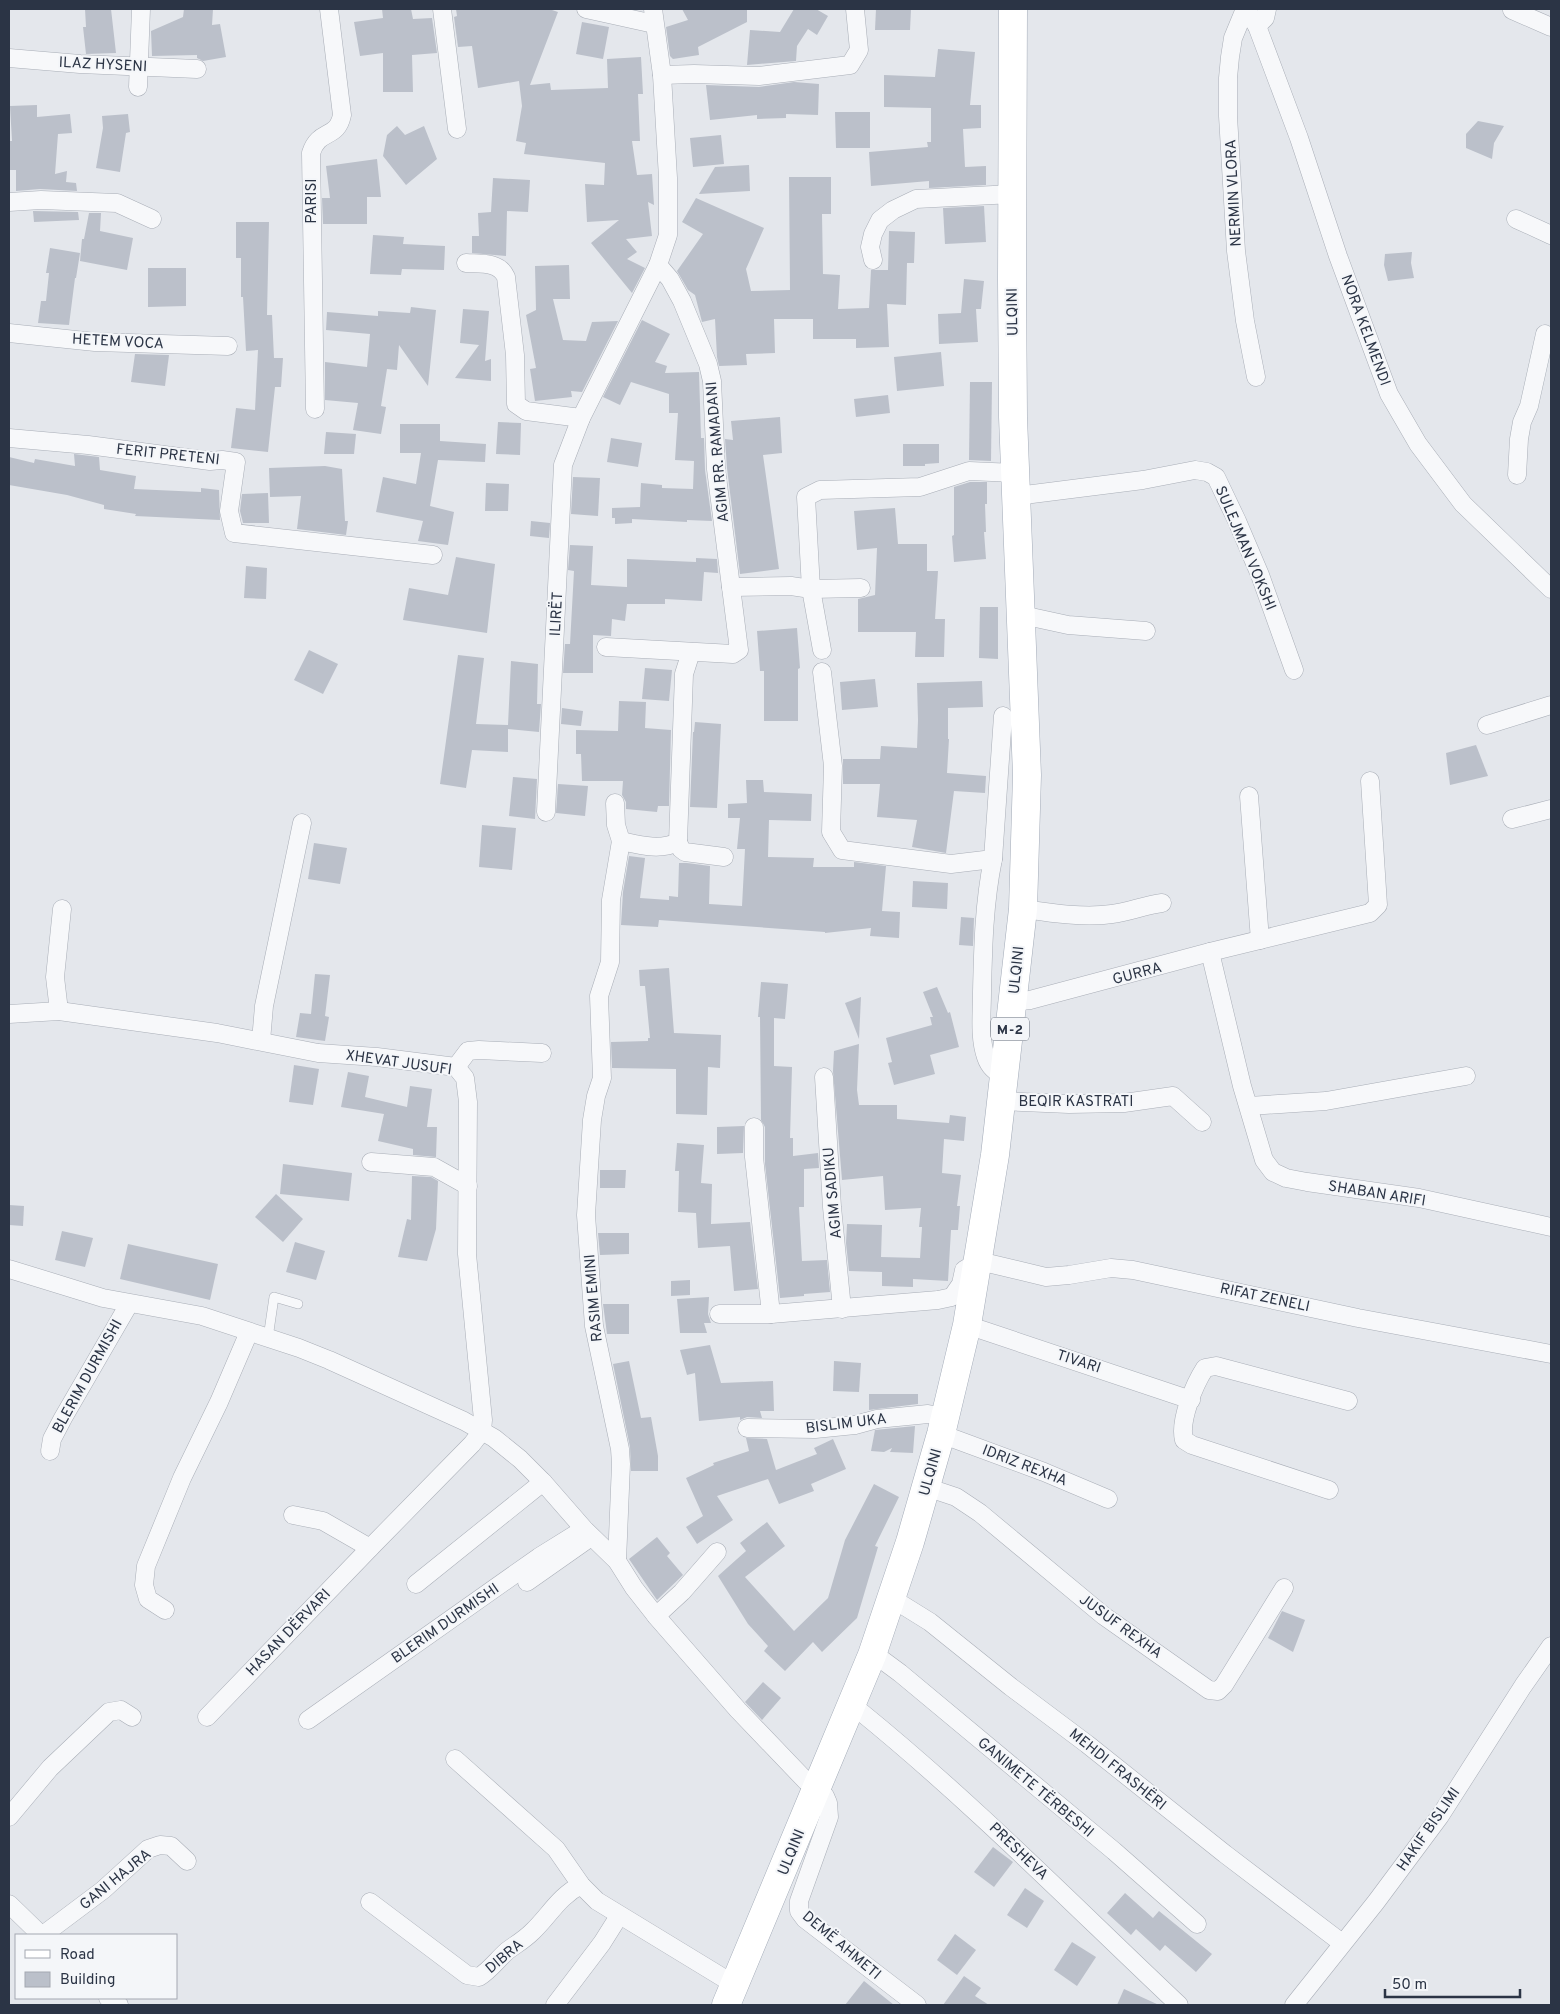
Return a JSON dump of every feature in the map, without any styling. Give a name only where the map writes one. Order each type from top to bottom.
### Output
[{"type":"main road","name":"ULQINI","points":[[730,1995],[851,1707],[891,1600],[943,1426],[967,1325],[979,1261],[1001,1101],[1023,909],[1027,775],[1022,615],[1015,485],[1012,281],[1012,9]]},
{"type":"street","points":[[138,87],[137,65],[141,9]]},
{"type":"street","name":"PARISI","points":[[315,409],[311,153],[314,143],[322,135],[334,132],[340,125],[342,115],[329,9]]},
{"type":"street","points":[[442,9],[457,129]]},
{"type":"street","points":[[586,9],[653,16],[662,75],[669,214],[668,235],[658,266]]},
{"type":"street","points":[[662,75],[759,76],[850,65],[859,50],[855,9]]},
{"type":"street","name":"NORA KELMENDI","points":[[1245,9],[1257,26],[1299,138],[1338,256],[1389,394],[1418,444],[1463,504],[1551,589]]},
{"type":"street","name":"NERMIN VLORA","points":[[1245,9],[1233,38],[1228,78],[1228,116],[1236,250],[1245,321],[1256,377]]},
{"type":"street","points":[[1257,26],[1264,18],[1267,9]]},
{"type":"street","points":[[1512,10],[1551,27]]},
{"type":"street","name":"ILAZ HYSENI","points":[[9,58],[80,64],[197,69]]},
{"type":"street","points":[[872,260],[870,247],[873,234],[880,220],[893,210],[916,200],[1013,194]]},
{"type":"street","points":[[9,202],[41,200],[117,203],[152,219]]},
{"type":"street","points":[[1516,219],[1551,235]]},
{"type":"street","points":[[466,263],[493,265],[502,270],[506,277],[515,355],[516,404],[526,410],[580,418]]},
{"type":"street","name":"ILIRËT","points":[[546,812],[563,465],[580,418],[658,266]]},
{"type":"street","name":"AGIM RR. RAMADANI","points":[[606,647],[732,654],[740,650],[716,469],[712,381],[708,364],[682,301],[670,279],[658,266]]},
{"type":"street","name":"HETEM VOCA","points":[[9,333],[95,342],[228,346]]},
{"type":"street","points":[[1517,475],[1522,422],[1544,370],[1545,334]]},
{"type":"street","name":"FERIT PRETENI","points":[[9,438],[88,445],[210,461],[236,462],[229,512],[234,533],[433,555]]},
{"type":"street","name":"SULEJMAN VOKSHI","points":[[811,589],[806,498],[820,490],[920,487],[969,471],[1015,485],[1143,480],[1195,470],[1207,472],[1216,477],[1237,521],[1260,575],[1294,670]]},
{"type":"street","points":[[731,587],[861,588]]},
{"type":"street","points":[[811,589],[822,650]]},
{"type":"street","points":[[1022,615],[1068,625],[1146,631]]},
{"type":"street","points":[[691,652],[684,674],[678,842],[681,849],[685,852],[724,857]]},
{"type":"street","points":[[822,672],[834,766],[831,832],[842,850],[951,864],[993,859]]},
{"type":"street","points":[[1487,725],[1551,705]]},
{"type":"street","points":[[1003,716],[993,859],[986,894],[982,1022],[983,1045],[986,1057],[990,1066],[997,1073],[1004,1074]]},
{"type":"street","name":"GURRA","points":[[1013,1002],[1066,991],[1210,952],[1370,913],[1378,905],[1370,781]]},
{"type":"street","points":[[1249,796],[1260,940]]},
{"type":"street","points":[[615,803],[616,825],[621,841],[648,847],[668,846],[678,842]]},
{"type":"street","points":[[1512,819],[1551,809]]},
{"type":"street","points":[[261,1041],[264,1006],[302,823]]},
{"type":"street","name":"RASIM EMINI","points":[[617,1561],[620,1449],[594,1326],[586,1215],[592,1120],[596,1096],[602,1078],[599,996],[610,962],[611,900],[621,841]]},
{"type":"street","points":[[1023,909],[1046,912],[1112,914],[1162,903]]},
{"type":"street","points":[[59,1011],[55,977],[62,909]]},
{"type":"street","name":"SHABAN ARIFI","points":[[1210,952],[1231,1045],[1264,1160],[1273,1172],[1286,1178],[1419,1198],[1551,1227]]},
{"type":"street","name":"XHEVAT JUSUFI","points":[[9,1014],[59,1011],[217,1033],[318,1053],[377,1057],[456,1067],[465,1078],[468,1102],[467,1254],[482,1404],[482,1431]]},
{"type":"street","points":[[456,1067],[468,1052],[479,1050],[542,1053]]},
{"type":"street","points":[[1249,1106],[1326,1101],[1466,1076]]},
{"type":"street","name":"AGIM SADIKU","points":[[824,1077],[842,1309]]},
{"type":"street","name":"BEQIR KASTRATI","points":[[1001,1101],[1069,1104],[1124,1103],[1173,1096],[1202,1122]]},
{"type":"street","points":[[754,1127],[754,1158],[771,1314]]},
{"type":"street","points":[[371,1162],[434,1167],[468,1186]]},
{"type":"street","points":[[719,1314],[771,1314],[938,1300],[952,1297],[961,1284],[964,1270],[979,1261]]},
{"type":"street","name":"RIFAT ZENELI","points":[[979,1261],[1046,1276],[1069,1275],[1110,1268],[1133,1270],[1358,1318],[1551,1354]]},
{"type":"street","name":"BLERIM DURMISHI","points":[[9,1270],[129,1304],[202,1316],[268,1338],[329,1360],[494,1438],[520,1459],[543,1482],[587,1533],[617,1561],[634,1588],[656,1616],[738,1710],[806,1782],[816,1789]]},
{"type":"street","name":"BLERIM DURMISHI","points":[[50,1451],[52,1439],[63,1418],[129,1304]]},
{"type":"street","name":"TIVARI","points":[[967,1325],[1191,1400]]},
{"type":"street","points":[[164,1610],[148,1599],[144,1584],[146,1566],[182,1478],[219,1402],[249,1332]]},
{"type":"street","points":[[1329,1490],[1192,1445],[1184,1440],[1182,1430],[1198,1379],[1205,1368],[1216,1366],[1348,1401]]},
{"type":"street","name":"BISLIM UKA","points":[[747,1428],[814,1429],[877,1419],[928,1414],[943,1426]]},
{"type":"street","name":"IDRIZ REXHA","points":[[943,1426],[1108,1499]]},
{"type":"street","name":"HASAN DËRVARI","points":[[207,1717],[472,1444],[482,1431]]},
{"type":"street","points":[[416,1584],[543,1482]]},
{"type":"street","name":"JUSUF REXHA","points":[[926,1487],[956,1497],[980,1513],[1104,1616],[1209,1690],[1218,1691],[1224,1685],[1284,1588]]},
{"type":"street","points":[[294,1515],[323,1521],[370,1548]]},
{"type":"street","points":[[527,1582],[587,1533]]},
{"type":"street","name":"BLERIM DURMISHI","points":[[308,1720],[539,1556],[587,1533]]},
{"type":"street","points":[[656,1616],[682,1592],[717,1552]]},
{"type":"street","name":"MEHDI FRASHËRI","points":[[891,1600],[930,1622],[1011,1687],[1088,1744],[1211,1844],[1342,1943]]},
{"type":"street","name":"HAKIF BISLIMI","points":[[1294,2005],[1376,1902],[1440,1816],[1523,1686],[1551,1646]]},
{"type":"street","name":"GANIMETE TËRBESHI","points":[[872,1655],[881,1659],[907,1678],[1114,1851],[1197,1924]]},
{"type":"street","name":"PRESHEVA","points":[[851,1707],[861,1712],[918,1758],[958,1794],[1179,2005]]},
{"type":"street","points":[[9,1817],[50,1768],[109,1712],[121,1710],[132,1717]]},
{"type":"street","points":[[455,1759],[556,1849],[581,1885],[597,1901],[730,1995]]},
{"type":"street","name":"DEMË AHMETI","points":[[816,1789],[825,1796],[828,1803],[829,1817],[799,1901],[799,1911],[805,1918],[916,2005]]},
{"type":"street","name":"GANI HAJRA","points":[[43,1934],[103,1890],[148,1849],[160,1845],[171,1846],[187,1861]]},
{"type":"street","name":"DIBRA","points":[[370,1902],[467,1975],[479,1977],[491,1970],[502,1957],[533,1931],[557,1902],[571,1890],[581,1885]]},
{"type":"street","name":"GANI HAJRA","points":[[9,1904],[41,1934]]},
{"type":"street","points":[[555,2005],[602,1943],[619,1916]]},
{"type":"lane","points":[[268,1338],[274,1297],[298,1304]]},
{"type":"building","points":[[85,9],[111,9],[116,53],[86,54],[83,27],[86,27]]},
{"type":"building","points":[[184,9],[213,9],[212,25],[220,24],[226,57],[203,61],[197,58],[197,55],[152,56],[151,31],[183,17]]},
{"type":"building","points":[[382,9],[411,9],[413,19],[432,18],[437,53],[412,55],[413,92],[383,92],[383,53],[360,56],[354,22],[383,18]]},
{"type":"building","points":[[456,9],[549,9],[558,12],[530,85],[550,83],[551,90],[608,88],[607,59],[641,57],[643,94],[638,94],[640,141],[632,141],[637,175],[652,174],[654,205],[648,202],[652,236],[626,239],[637,252],[627,259],[645,268],[632,293],[591,243],[619,220],[587,222],[585,184],[604,185],[605,163],[524,154],[526,143],[516,141],[522,106],[519,81],[478,88],[472,46],[458,47],[454,17],[457,16]]},
{"type":"building","points":[[682,9],[747,9],[747,22],[698,47],[699,55],[673,59],[670,56],[666,27],[688,20]]},
{"type":"building","points":[[794,9],[816,9],[828,16],[817,35],[808,29],[797,46],[796,61],[747,65],[750,30],[780,32]]},
{"type":"building","points":[[876,9],[911,9],[910,30],[875,30]]},
{"type":"building","points":[[582,22],[609,27],[603,59],[576,54]]},
{"type":"building","points":[[938,49],[975,52],[970,105],[981,105],[981,128],[963,129],[965,167],[986,166],[986,185],[929,188],[929,181],[871,186],[869,152],[928,147],[927,142],[931,142],[931,108],[884,107],[884,75],[935,77]]},
{"type":"building","points":[[794,82],[819,84],[818,115],[786,114],[786,118],[757,119],[757,115],[710,120],[706,85],[759,87]]},
{"type":"building","points":[[37,105],[37,117],[70,114],[72,133],[58,134],[55,174],[67,171],[66,182],[76,183],[77,191],[40,189],[16,191],[16,170],[9,170],[9,141],[12,141],[10,106]]},
{"type":"building","points":[[835,112],[870,112],[870,148],[836,148]]},
{"type":"building","points":[[128,114],[130,132],[126,133],[120,172],[96,168],[103,128],[102,116]]},
{"type":"building","points":[[1478,121],[1504,126],[1494,143],[1492,159],[1466,148],[1466,134]]},
{"type":"building","points":[[397,126],[405,135],[424,126],[437,159],[406,185],[383,156],[387,135]]},
{"type":"building","points":[[721,135],[724,164],[693,167],[690,138]]},
{"type":"building","points":[[377,159],[381,197],[367,197],[367,224],[323,224],[322,198],[330,198],[326,166]]},
{"type":"building","points":[[749,165],[750,191],[699,194],[715,167]]},
{"type":"building","points":[[789,177],[831,177],[831,214],[822,214],[823,274],[840,275],[838,309],[869,308],[871,270],[888,270],[889,231],[915,232],[914,263],[907,263],[906,305],[887,304],[889,347],[856,348],[856,339],[813,339],[813,319],[774,319],[775,353],[746,354],[747,365],[719,366],[715,319],[702,322],[695,295],[688,290],[677,271],[703,234],[682,222],[696,198],[764,228],[746,269],[751,291],[790,290]]},
{"type":"building","points":[[493,178],[530,180],[528,212],[507,211],[506,256],[472,253],[472,236],[479,236],[478,213],[491,212]]},
{"type":"building","points":[[984,206],[986,242],[945,244],[943,208]]},
{"type":"building","points":[[33,211],[78,212],[79,220],[34,222]]},
{"type":"building","points":[[89,213],[101,213],[100,231],[133,238],[127,270],[80,261],[82,239],[84,239]]},
{"type":"building","points":[[236,222],[269,222],[267,315],[272,315],[274,358],[283,358],[281,387],[275,387],[268,452],[231,448],[236,408],[255,410],[258,350],[246,351],[243,297],[241,297],[241,258],[236,258]]},
{"type":"building","points":[[373,235],[404,237],[403,244],[445,246],[444,270],[402,269],[401,275],[370,274]]},
{"type":"building","points":[[50,248],[80,253],[69,325],[38,323],[41,301],[46,301],[49,273],[46,273]]},
{"type":"building","points":[[1412,252],[1411,263],[1414,278],[1388,281],[1384,265],[1385,254]]},
{"type":"building","points":[[569,265],[570,299],[553,299],[563,340],[586,341],[592,322],[618,321],[582,392],[571,391],[572,397],[535,401],[530,369],[536,368],[526,315],[536,310],[535,266]]},
{"type":"building","points":[[148,268],[186,268],[186,306],[148,307]]},
{"type":"building","points":[[964,279],[984,281],[981,309],[976,309],[978,342],[939,344],[938,314],[961,313]]},
{"type":"building","points":[[411,307],[436,310],[428,386],[399,345],[397,370],[387,369],[381,406],[386,407],[381,434],[353,430],[358,403],[325,400],[325,362],[367,367],[370,334],[326,330],[327,312],[378,316],[378,311],[410,313]]},
{"type":"building","points":[[463,309],[489,311],[485,361],[491,359],[491,381],[455,378],[479,345],[460,343]]},
{"type":"building","points":[[642,320],[670,334],[655,362],[667,366],[665,373],[699,372],[701,438],[704,438],[705,470],[712,521],[687,520],[687,522],[632,519],[632,523],[615,524],[615,518],[612,518],[612,508],[640,507],[641,483],[662,485],[662,488],[693,489],[694,461],[675,460],[678,413],[669,413],[669,394],[631,382],[620,405],[603,397]]},
{"type":"building","points":[[941,352],[944,386],[897,391],[894,357]]},
{"type":"building","points":[[135,354],[169,355],[165,386],[131,382]]},
{"type":"building","points":[[970,382],[992,382],[991,461],[969,460]]},
{"type":"building","points":[[888,395],[890,413],[856,417],[854,399]]},
{"type":"building","points":[[780,417],[782,453],[763,455],[779,569],[740,574],[725,439],[733,440],[731,421]]},
{"type":"building","points":[[498,422],[521,423],[520,455],[496,454]]},
{"type":"building","points":[[400,424],[440,424],[440,441],[486,444],[485,462],[438,460],[430,506],[454,512],[448,545],[418,541],[423,521],[376,512],[383,477],[416,484],[421,453],[400,453]]},
{"type":"building","points":[[326,432],[356,434],[354,454],[324,454]]},
{"type":"building","points":[[611,438],[642,443],[638,467],[607,462]]},
{"type":"building","points":[[903,444],[939,444],[939,463],[925,464],[925,466],[903,466]]},
{"type":"building","points":[[74,454],[99,457],[100,470],[136,476],[134,489],[201,492],[201,488],[219,490],[220,520],[135,516],[136,514],[104,509],[104,505],[67,495],[9,485],[9,457],[34,463],[35,459],[75,466]]},
{"type":"building","points":[[325,466],[342,469],[345,521],[348,521],[346,535],[297,529],[301,496],[270,497],[269,468]]},
{"type":"building","points":[[573,477],[600,478],[598,516],[571,514]]},
{"type":"building","points":[[970,482],[987,482],[987,504],[985,504],[986,532],[984,532],[986,559],[954,562],[952,536],[954,535],[954,487]]},
{"type":"building","points":[[486,483],[509,484],[508,511],[485,511]]},
{"type":"building","points":[[268,493],[269,523],[243,523],[240,511],[242,494]]},
{"type":"building","points":[[895,508],[898,544],[927,544],[927,571],[938,571],[935,619],[945,619],[944,657],[915,657],[916,632],[858,632],[858,599],[875,595],[877,548],[857,550],[854,511]]},
{"type":"building","points":[[531,521],[550,523],[549,538],[530,536]]},
{"type":"building","points":[[570,545],[593,546],[591,585],[627,587],[627,559],[696,562],[696,558],[717,559],[718,573],[704,572],[702,601],[665,599],[665,604],[627,604],[625,621],[612,619],[611,636],[593,635],[593,673],[563,673],[565,644],[570,644],[574,571],[568,570]]},
{"type":"building","points":[[456,557],[495,564],[487,633],[403,620],[409,588],[448,595]]},
{"type":"building","points":[[246,566],[267,568],[266,599],[244,598]]},
{"type":"building","points":[[980,607],[998,607],[998,659],[979,658]]},
{"type":"building","points":[[797,628],[800,668],[798,669],[798,721],[764,721],[764,671],[760,671],[757,631]]},
{"type":"building","points":[[309,650],[338,664],[323,694],[294,680]]},
{"type":"building","points":[[458,655],[484,658],[476,724],[508,725],[511,661],[538,664],[537,704],[541,704],[539,732],[508,729],[508,752],[472,750],[466,788],[440,784]]},
{"type":"building","points":[[645,668],[672,670],[669,701],[642,699]]},
{"type":"building","points":[[875,679],[878,707],[842,710],[840,682]]},
{"type":"building","points":[[982,681],[983,707],[948,708],[947,773],[986,776],[985,793],[954,791],[946,853],[912,847],[917,820],[877,817],[880,784],[843,784],[843,759],[880,759],[881,746],[917,748],[917,683]]},
{"type":"building","points":[[619,701],[646,702],[645,728],[671,730],[669,806],[658,806],[657,812],[626,809],[626,802],[622,795],[623,781],[582,781],[581,754],[576,754],[576,730],[618,731]]},
{"type":"building","points":[[562,708],[583,711],[581,726],[561,724]]},
{"type":"building","points":[[695,722],[721,724],[717,808],[690,807]]},
{"type":"building","points":[[1476,745],[1488,776],[1450,785],[1446,753]]},
{"type":"building","points":[[513,777],[537,779],[535,819],[509,816]]},
{"type":"building","points":[[746,780],[763,780],[764,792],[812,794],[811,821],[769,820],[768,857],[814,858],[813,867],[854,867],[854,862],[886,866],[882,911],[900,912],[899,938],[870,936],[871,928],[825,933],[659,920],[658,927],[621,925],[623,892],[629,856],[645,858],[640,898],[669,900],[669,896],[678,897],[679,863],[687,863],[710,866],[709,904],[742,906],[745,849],[737,849],[740,818],[728,818],[728,804],[747,803]]},
{"type":"building","points":[[558,784],[588,786],[585,816],[556,813]]},
{"type":"building","points":[[482,825],[516,828],[512,870],[479,867]]},
{"type":"building","points":[[314,843],[347,848],[340,884],[308,879]]},
{"type":"building","points":[[913,881],[948,883],[947,909],[912,907]]},
{"type":"building","points":[[961,917],[974,918],[973,946],[959,945]]},
{"type":"building","points":[[669,968],[674,1033],[721,1035],[720,1068],[708,1067],[707,1115],[676,1114],[676,1069],[612,1068],[611,1042],[648,1041],[648,1038],[650,1038],[645,986],[640,986],[639,970]]},
{"type":"building","points":[[315,974],[330,975],[325,1016],[329,1017],[325,1041],[296,1037],[300,1013],[311,1014]]},
{"type":"building","points":[[761,982],[788,984],[785,1019],[774,1018],[774,1066],[792,1067],[790,1138],[793,1138],[793,1156],[818,1153],[819,1168],[804,1169],[804,1207],[799,1207],[802,1261],[827,1260],[830,1292],[780,1298],[765,1164],[765,1127],[761,1120],[760,1017],[758,1017]]},
{"type":"building","points":[[937,987],[948,1013],[950,1012],[959,1047],[930,1055],[935,1074],[894,1085],[888,1063],[892,1062],[886,1038],[932,1025],[930,1017],[933,1017],[923,992]]},
{"type":"building","points":[[861,997],[859,1039],[845,1003]]},
{"type":"building","points":[[859,1044],[857,1090],[859,1105],[897,1105],[897,1119],[949,1123],[950,1115],[966,1117],[964,1141],[944,1139],[942,1173],[961,1175],[957,1206],[960,1206],[958,1230],[951,1230],[948,1281],[913,1279],[913,1287],[882,1286],[882,1272],[849,1271],[846,1243],[847,1224],[882,1225],[881,1257],[920,1258],[922,1227],[919,1227],[921,1208],[885,1210],[883,1176],[842,1180],[833,1071],[834,1051]]},
{"type":"building","points":[[294,1065],[319,1069],[313,1105],[289,1102]]},
{"type":"building","points":[[348,1072],[369,1076],[365,1097],[407,1107],[410,1086],[432,1089],[427,1127],[437,1127],[436,1157],[413,1155],[413,1149],[378,1141],[384,1114],[341,1107]]},
{"type":"building","points":[[744,1126],[743,1153],[717,1154],[717,1127]]},
{"type":"building","points":[[677,1143],[704,1145],[701,1183],[712,1184],[711,1224],[750,1222],[758,1289],[734,1291],[730,1246],[698,1248],[696,1213],[678,1212],[679,1171],[675,1171]]},
{"type":"building","points":[[283,1164],[352,1173],[349,1201],[280,1194]]},
{"type":"building","points":[[600,1170],[626,1170],[625,1188],[600,1188]]},
{"type":"building","points":[[412,1176],[431,1177],[438,1181],[436,1229],[427,1261],[398,1257],[407,1219],[411,1220]]},
{"type":"building","points":[[276,1194],[303,1219],[283,1242],[255,1217]]},
{"type":"building","points":[[9,1205],[24,1206],[23,1226],[9,1225]]},
{"type":"building","points":[[62,1231],[93,1238],[85,1267],[55,1260]]},
{"type":"building","points":[[598,1233],[629,1233],[629,1254],[600,1255]]},
{"type":"building","points":[[295,1242],[325,1251],[316,1280],[286,1272]]},
{"type":"building","points":[[128,1244],[218,1264],[210,1300],[120,1279]]},
{"type":"building","points":[[690,1280],[690,1295],[671,1296],[671,1281]]},
{"type":"building","points":[[709,1297],[708,1314],[711,1323],[704,1323],[707,1333],[680,1333],[677,1299]]},
{"type":"building","points":[[603,1304],[629,1304],[629,1334],[607,1334]]},
{"type":"building","points":[[710,1345],[721,1383],[773,1381],[774,1411],[760,1411],[762,1418],[747,1417],[740,1420],[740,1417],[699,1421],[695,1373],[687,1375],[680,1350]]},
{"type":"building","points":[[629,1361],[641,1418],[651,1417],[658,1456],[658,1471],[631,1471],[630,1447],[613,1364]]},
{"type":"building","points":[[834,1361],[861,1363],[859,1392],[833,1391]]},
{"type":"building","points":[[869,1394],[918,1394],[918,1404],[869,1410]]},
{"type":"building","points":[[915,1426],[913,1453],[890,1452],[892,1448],[884,1452],[871,1451],[875,1430]]},
{"type":"building","points":[[746,1438],[767,1439],[776,1470],[817,1454],[814,1448],[833,1439],[846,1469],[811,1484],[814,1491],[779,1504],[768,1479],[717,1496],[733,1520],[697,1544],[686,1527],[703,1516],[686,1478],[714,1465],[713,1463],[749,1451]]},
{"type":"building","points":[[874,1484],[899,1497],[875,1546],[878,1547],[857,1618],[822,1652],[813,1642],[785,1671],[764,1651],[768,1646],[748,1624],[718,1576],[746,1551],[740,1543],[767,1522],[785,1546],[745,1577],[794,1631],[828,1598],[845,1540]]},
{"type":"building","points":[[657,1537],[670,1553],[667,1556],[683,1575],[657,1600],[629,1559]]},
{"type":"building","points":[[1282,1611],[1305,1620],[1293,1652],[1268,1638]]},
{"type":"building","points":[[763,1682],[781,1698],[762,1720],[745,1702]]},
{"type":"building","points":[[993,1847],[1013,1862],[994,1887],[974,1872]]},
{"type":"building","points":[[1025,1888],[1044,1901],[1027,1928],[1007,1915]]},
{"type":"building","points":[[1125,1893],[1153,1918],[1159,1911],[1212,1954],[1196,1972],[1165,1945],[1160,1951],[1136,1929],[1131,1935],[1107,1913]]},
{"type":"building","points":[[955,1934],[976,1950],[957,1975],[937,1960]]},
{"type":"building","points":[[1072,1942],[1096,1957],[1077,1986],[1054,1970]]},
{"type":"building","points":[[964,1976],[981,1988],[975,1996],[989,2005],[943,2005]]},
{"type":"building","points":[[864,1981],[894,2005],[845,2005]]},
{"type":"building","points":[[1124,1989],[1159,2005],[1117,2005]]}]
